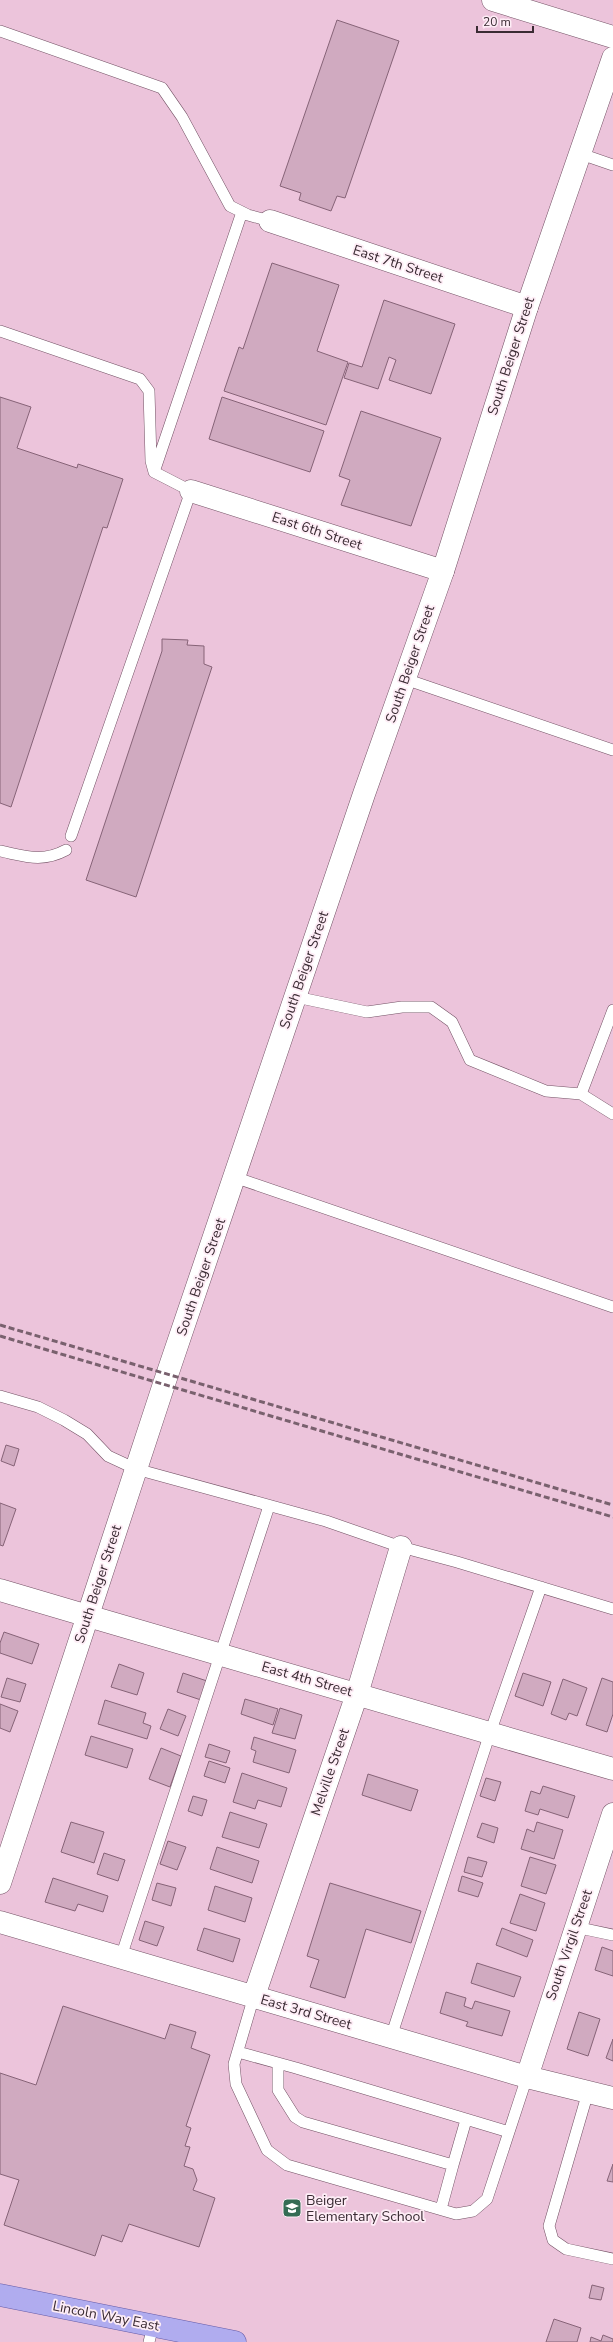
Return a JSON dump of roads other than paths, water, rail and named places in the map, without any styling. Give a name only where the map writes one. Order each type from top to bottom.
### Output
[{"type":"main road","name":"Lincoln Way East","points":[[0,2296],[151,2334],[235,2342]]},
{"type":"street","points":[[493,0],[613,37]]},
{"type":"street","name":"South Beiger Street","points":[[0,1883],[234,1177],[443,571],[527,306],[581,154],[613,58]]},
{"type":"street","name":"East 7th Street","points":[[270,221],[527,306]]},
{"type":"street","name":"East 6th Street","points":[[191,491],[443,571]]},
{"type":"street","name":"Melville Street","points":[[254,1996],[357,1694],[401,1547]]},
{"type":"street","name":"East 4th Street","points":[[0,1590],[613,1769]]},
{"type":"street","name":"South Virgil Street","points":[[527,2077],[613,1814]]},
{"type":"street","name":"East 3rd Street","points":[[0,1922],[527,2077],[613,2098]]},
{"type":"lane","points":[[0,30],[162,88],[182,117],[230,206],[242,212],[270,221]]},
{"type":"lane","points":[[581,154],[613,165]]},
{"type":"lane","points":[[154,472],[242,212]]},
{"type":"lane","points":[[0,331],[140,379],[149,391],[151,461],[154,472],[191,491],[71,836]]},
{"type":"lane","points":[[405,679],[613,750]]},
{"type":"lane","points":[[0,851],[38,858],[52,857],[66,850]]},
{"type":"lane","points":[[296,997],[367,1012],[402,1007],[431,1007],[452,1022],[470,1060],[546,1091],[581,1094],[613,1114]]},
{"type":"lane","points":[[581,1094],[613,1010]]},
{"type":"lane","points":[[234,1177],[613,1307]]},
{"type":"lane","points":[[0,1396],[38,1407],[64,1420],[87,1434],[108,1456],[136,1469],[326,1521],[401,1547],[613,1609]]},
{"type":"lane","points":[[121,1957],[269,1506]]},
{"type":"lane","points":[[391,2037],[490,1733],[541,1587]]},
{"type":"lane","points":[[575,1927],[613,1936]]},
{"type":"lane","points":[[254,1996],[234,2064],[236,2084],[267,2150],[287,2165],[456,2214],[473,2211],[487,2199],[527,2077]]},
{"type":"lane","points":[[238,2052],[509,2132]]},
{"type":"lane","points":[[278,2063],[278,2090],[295,2117],[303,2122],[453,2165]]},
{"type":"lane","points":[[588,2092],[549,2226],[553,2240],[566,2249],[613,2259]]},
{"type":"lane","points":[[441,2209],[466,2120]]},
{"type":"railway","points":[[0,1325],[613,1505]]},
{"type":"railway","points":[[0,1336],[613,1517]]},
{"type":"place","name":"Beiger Elementary School","points":[[292,2208]]}]
